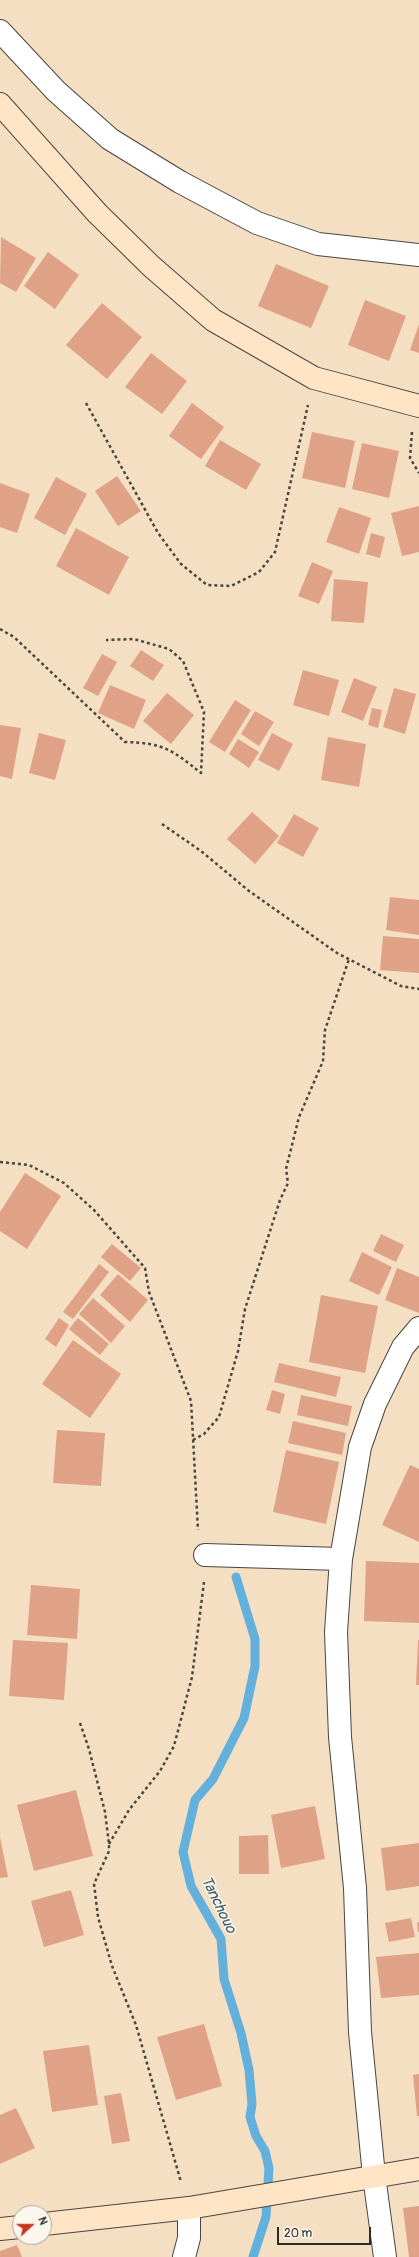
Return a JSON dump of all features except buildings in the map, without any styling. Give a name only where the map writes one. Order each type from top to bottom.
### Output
[{"type":"street","points":[[0,31],[56,91],[110,139],[180,182],[257,223],[318,244],[419,255]]},
{"type":"street","points":[[0,104],[97,213],[151,266],[207,315],[314,378],[417,406]]},
{"type":"street","points":[[385,2257],[374,2176],[360,2032],[355,1888],[340,1737],[336,1632],[341,1559],[360,1447],[375,1404],[403,1347],[419,1328]]},
{"type":"street","points":[[205,1555],[341,1559]]},
{"type":"street","points":[[52,2223],[188,2208],[419,2169]]},
{"type":"street","points":[[184,2257],[189,2238],[188,2208]]},
{"type":"street","points":[[0,2229],[12,2228]]},
{"type":"path","points":[[86,403],[158,533],[181,564],[207,585],[231,586],[259,572],[275,552],[314,378]]},
{"type":"path","points":[[417,406],[410,458],[419,473]]},
{"type":"path","points":[[0,629],[14,637],[125,742],[145,742],[170,749],[201,773],[204,712],[183,661],[169,649],[134,640],[106,640]]},
{"type":"path","points":[[162,824],[201,851],[249,891],[349,959],[401,986],[419,988]]},
{"type":"path","points":[[193,1440],[204,1434],[219,1417],[238,1351],[245,1309],[280,1200],[288,1183],[286,1169],[298,1117],[323,1061],[325,1030],[349,959]]},
{"type":"path","points":[[0,1162],[29,1165],[64,1183],[94,1210],[145,1268],[149,1292],[191,1401],[197,1526],[205,1555],[204,1589],[192,1677],[174,1746],[160,1771],[129,1810],[109,1844]]},
{"type":"path","points":[[80,1724],[90,1749],[105,1812],[109,1844],[109,1851],[94,1884],[98,1917],[112,1966],[143,2048],[188,2208]]},
{"type":"waterway","name":"Tanchouo","points":[[236,1577],[255,1639],[255,1666],[244,1718],[213,1779],[195,1800],[183,1852],[191,1886],[221,1939],[224,1979],[241,2033],[249,2070],[252,2104],[250,2117],[256,2136],[265,2151],[269,2168],[266,2217],[253,2257]]}]
